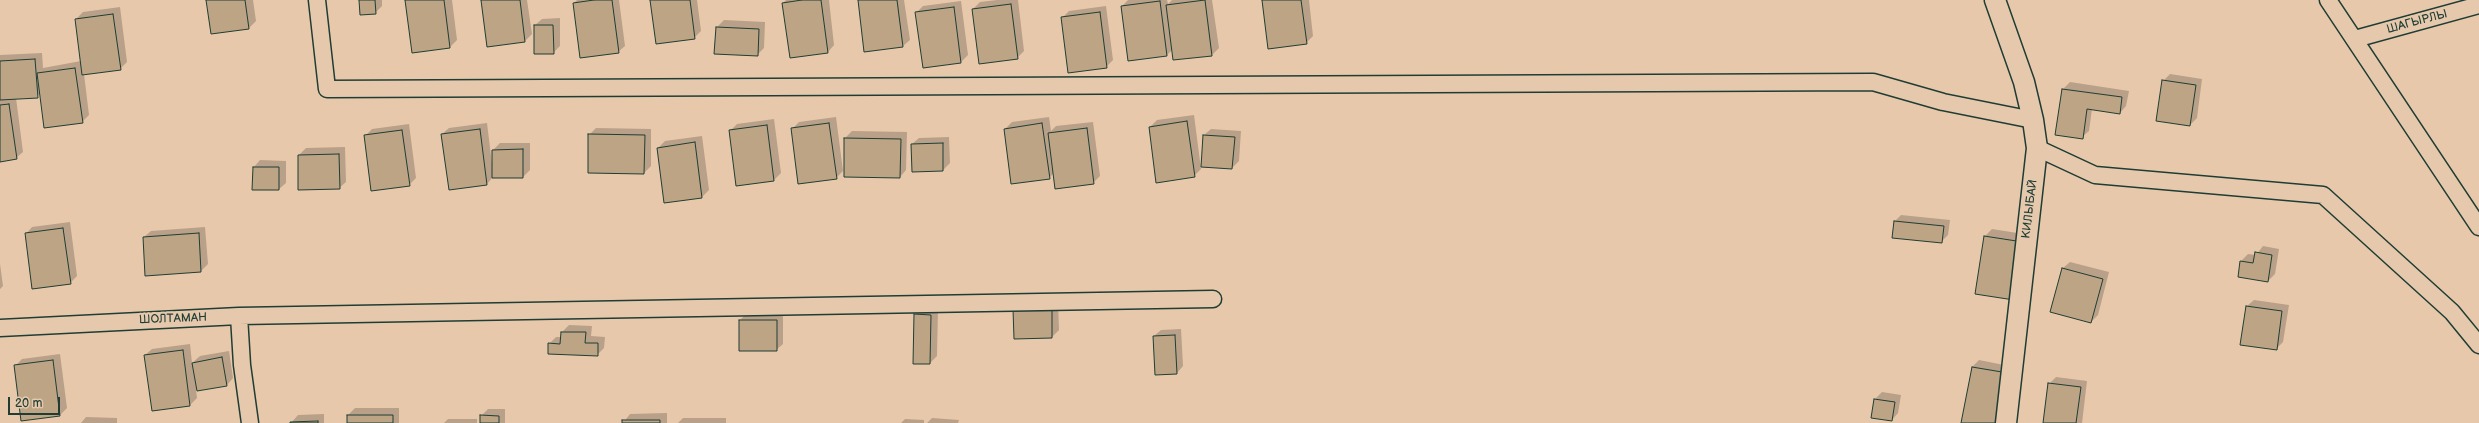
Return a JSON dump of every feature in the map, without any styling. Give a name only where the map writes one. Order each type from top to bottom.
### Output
[{"type":"street","points":[[317,0],[327,89],[1873,82],[1943,102],[2033,120]]},
{"type":"street","name":"КИЛЫБАЙ","points":[[1996,0],[2024,82],[2033,120],[2037,148],[2006,423]]},
{"type":"street","points":[[2328,0],[2479,226]]},
{"type":"street","name":"ШАГЫРЛЫ","points":[[2355,39],[2479,5]]},
{"type":"street","points":[[2037,148],[2096,175],[2323,195],[2452,312],[2479,345]]},
{"type":"street","name":"ШОЛТАМАН","points":[[0,328],[239,316],[1213,299]]},
{"type":"street","points":[[239,316],[242,366],[250,423]]},
{"type":"building","points":[[206,0],[245,0],[249,29],[211,34]]},
{"type":"building","points":[[359,0],[375,0],[376,14],[360,15]]},
{"type":"building","points":[[405,0],[444,0],[450,48],[412,53]]},
{"type":"building","points":[[481,0],[520,0],[525,42],[487,47]]},
{"type":"building","points":[[594,0],[612,0],[619,53],[580,58],[573,3]]},
{"type":"building","points":[[650,0],[690,0],[695,39],[656,44]]},
{"type":"building","points":[[802,0],[821,0],[828,53],[790,58],[782,3]]},
{"type":"building","points":[[858,0],[897,0],[903,47],[864,52]]},
{"type":"building","points":[[1205,0],[1212,56],[1173,60],[1166,5]]},
{"type":"building","points":[[1262,0],[1301,0],[1307,44],[1268,49]]},
{"type":"building","points":[[1160,1],[1167,56],[1128,61],[1121,6]]},
{"type":"building","points":[[1011,4],[1018,59],[979,64],[972,9]]},
{"type":"building","points":[[954,7],[961,63],[923,68],[915,12]]},
{"type":"building","points":[[1100,12],[1107,68],[1068,73],[1061,17]]},
{"type":"building","points":[[113,14],[121,70],[82,75],[75,19]]},
{"type":"building","points":[[534,25],[553,25],[554,54],[534,54]]},
{"type":"building","points":[[716,27],[759,29],[758,56],[714,54]]},
{"type":"building","points":[[35,59],[38,98],[0,100],[0,61]]},
{"type":"building","points":[[75,68],[83,123],[44,128],[37,73]]},
{"type":"building","points":[[2162,80],[2196,85],[2190,126],[2156,121]]},
{"type":"building","points":[[2062,89],[2122,97],[2120,114],[2087,109],[2083,139],[2055,135]]},
{"type":"building","points":[[9,104],[17,159],[0,162],[0,105]]},
{"type":"building","points":[[1187,121],[1195,177],[1156,183],[1149,127]]},
{"type":"building","points":[[829,123],[837,179],[798,184],[791,128]]},
{"type":"building","points":[[1042,123],[1050,179],[1011,184],[1004,129]]},
{"type":"building","points":[[767,125],[774,181],[736,186],[729,130]]},
{"type":"building","points":[[1087,128],[1094,184],[1055,189],[1048,133]]},
{"type":"building","points":[[480,129],[487,185],[449,190],[441,134]]},
{"type":"building","points":[[402,130],[410,186],[371,191],[364,135]]},
{"type":"building","points":[[588,134],[645,135],[644,174],[588,173]]},
{"type":"building","points":[[1203,135],[1235,137],[1232,169],[1201,167]]},
{"type":"building","points":[[844,138],[901,139],[900,178],[844,177]]},
{"type":"building","points":[[695,142],[702,198],[664,203],[657,148]]},
{"type":"building","points":[[943,143],[943,171],[912,172],[911,144]]},
{"type":"building","points":[[523,149],[523,178],[492,178],[492,150]]},
{"type":"building","points":[[339,154],[340,189],[298,190],[298,155]]},
{"type":"building","points":[[253,167],[279,167],[279,190],[252,190]]},
{"type":"building","points":[[1894,221],[1944,226],[1942,243],[1892,238]]},
{"type":"building","points":[[63,228],[71,284],[32,289],[25,233]]},
{"type":"building","points":[[199,233],[201,272],[145,276],[143,237]]},
{"type":"building","points":[[1984,236],[2023,242],[2014,300],[1975,294]]},
{"type":"building","points":[[2255,252],[2272,255],[2268,282],[2238,277],[2240,261],[2253,263]]},
{"type":"building","points":[[2062,268],[2103,279],[2091,323],[2050,312]]},
{"type":"building","points":[[2246,306],[2282,311],[2277,350],[2240,345]]},
{"type":"building","points":[[1052,308],[1052,338],[1014,339],[1013,309]]},
{"type":"building","points":[[914,314],[931,315],[930,364],[913,364]]},
{"type":"building","points":[[739,320],[777,320],[777,351],[739,351]]},
{"type":"building","points":[[561,332],[586,332],[585,343],[598,343],[598,356],[548,354],[548,343],[560,344]]},
{"type":"building","points":[[1175,335],[1177,374],[1155,375],[1153,336]]},
{"type":"building","points":[[183,350],[190,406],[152,411],[144,355]]},
{"type":"building","points":[[222,357],[227,386],[197,391],[192,363]]},
{"type":"building","points":[[53,360],[60,416],[21,421],[14,365]]},
{"type":"building","points":[[1972,367],[2008,373],[1998,423],[1961,423]]},
{"type":"building","points":[[2048,383],[2081,387],[2076,423],[2043,423]]},
{"type":"building","points":[[1874,399],[1895,402],[1892,421],[1871,418]]},
{"type":"building","points":[[347,415],[393,415],[393,423],[347,423]]},
{"type":"building","points":[[480,415],[499,416],[499,423],[480,423]]},
{"type":"building","points":[[622,420],[660,420],[660,423],[622,423]]},
{"type":"building","points":[[318,421],[318,423],[290,423],[290,422]]}]
